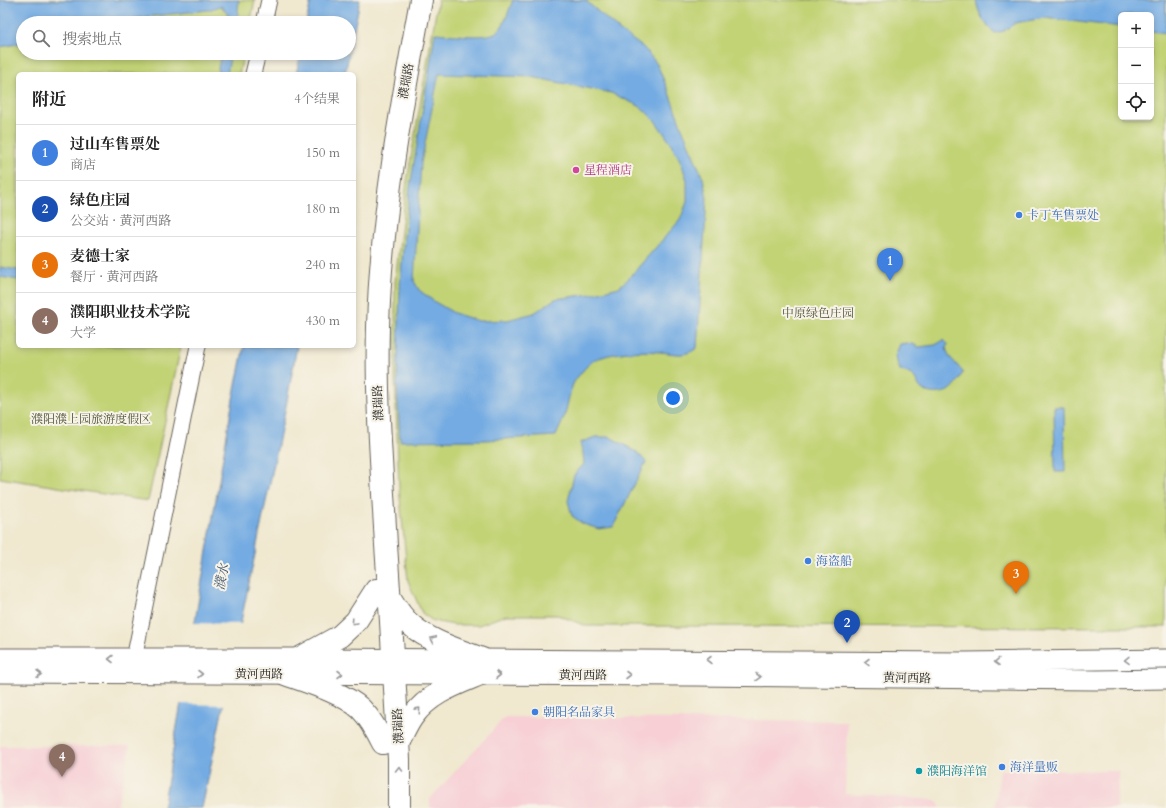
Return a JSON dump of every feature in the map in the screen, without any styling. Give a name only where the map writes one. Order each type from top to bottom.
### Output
[{"type":"highway","name":"濮瑞路","points":[[383,594],[366,401],[366,325],[376,193],[394,78],[409,0]]},
{"type":"highway","name":"濮瑞路","points":[[399,808],[391,743],[383,594],[377,385],[378,325],[382,264],[390,187],[406,80],[421,0]]},
{"type":"highway","points":[[285,674],[340,696],[361,709],[391,743],[426,701],[480,667],[426,636],[411,625],[383,594],[340,636],[300,658]]},
{"type":"highway","name":"濮瑞路","points":[[384,808],[391,743]]},
{"type":"main road","name":"黄河西路","points":[[0,658],[134,659],[163,666]]},
{"type":"main road","name":"黄河西路","points":[[0,673],[163,666],[247,666],[300,658],[387,666],[480,667],[1166,659]]},
{"type":"main road","name":"黄河西路","points":[[247,666],[285,674],[387,666]]},
{"type":"main road","name":"黄河西路","points":[[480,667],[695,676],[1089,680],[1166,679]]},
{"type":"street","points":[[265,16],[268,0]]},
{"type":"street","points":[[253,72],[256,60]]},
{"type":"street","points":[[134,659],[198,348]]},
{"type":"shaded area","points":[[505,717],[847,721],[845,794],[936,800],[941,808],[430,808],[430,799]]},
{"type":"shaded area","points":[[0,746],[130,746],[117,808],[0,808]]},
{"type":"shaded area","points":[[1000,770],[1119,771],[1116,808],[995,808]]},
{"type":"green space","name":"濮阳濮上园旅游度假区","points":[[0,0],[255,0],[252,16],[16,16],[16,60],[242,60],[239,72],[16,72],[16,348],[181,348],[148,501],[0,478]]},
{"type":"green space","name":"中原绿色庄园","points":[[438,0],[1166,0],[1166,627],[586,626],[558,615],[506,615],[479,625],[454,625],[433,621],[422,613],[408,581],[399,487],[395,381],[395,282],[407,181]]},
{"type":"water","points":[[0,0],[239,0],[238,16],[229,16],[221,6],[208,10],[154,16],[16,16],[16,44],[0,47]]},
{"type":"water","points":[[311,0],[360,0],[356,20],[356,16],[308,16]]},
{"type":"water","points":[[513,0],[585,0],[619,30],[644,48],[657,64],[703,178],[707,198],[697,348],[683,354],[652,351],[625,352],[599,358],[593,361],[587,366],[573,384],[564,417],[556,436],[486,440],[400,441],[397,386],[400,284],[404,237],[410,187],[435,33],[468,36],[493,34],[503,25]],"holes":[[[439,74],[531,77],[611,93],[641,107],[656,122],[680,160],[687,180],[687,202],[680,220],[627,280],[619,287],[591,294],[555,299],[534,313],[507,320],[479,321],[454,313],[435,302],[419,290],[414,281],[421,163]]]},
{"type":"water","points":[[976,0],[1166,0],[1166,33],[1154,31],[1154,12],[1118,12],[1118,27],[1044,18],[1015,23],[1004,31],[995,33],[982,18]]},
{"type":"water","points":[[220,60],[230,60],[227,72],[217,72]]},
{"type":"water","points":[[299,60],[348,60],[345,72],[296,72]]},
{"type":"water","points":[[0,267],[16,270],[16,280],[0,277]]},
{"type":"water","points":[[944,340],[948,344],[946,348],[949,356],[963,372],[956,384],[950,390],[940,393],[929,393],[921,389],[913,376],[900,370],[895,356],[900,344],[907,343],[919,347],[935,345]]},
{"type":"water","name":"濮水","points":[[244,348],[297,348],[286,406],[202,808],[163,808],[233,399]]},
{"type":"water","points":[[1054,407],[1064,407],[1065,472],[1055,472]]},
{"type":"water","points":[[595,437],[610,437],[637,452],[646,462],[613,527],[599,529],[583,524],[572,516],[568,501],[574,475],[584,464],[580,443]]},
{"type":"pier","points":[[193,623],[242,624],[225,705],[179,704]]},
{"type":"place","name":"星程酒店","points":[[576,170]]},
{"type":"place","name":"卡丁车售票处","points":[[1019,215]]},
{"type":"place","name":"过山车售票处","points":[[890,281]]},
{"type":"place","name":"海盗船","points":[[808,561]]},
{"type":"place","name":"麦德士家","points":[[1016,594]]},
{"type":"place","name":"绿色庄园","points":[[847,643]]},
{"type":"place","name":"朝阳名品家具","points":[[535,712]]},
{"type":"place","name":"海洋量贩","points":[[1002,767]]},
{"type":"place","name":"濮阳海洋馆","points":[[919,771]]},
{"type":"place","name":"濮阳职业技术学院","points":[[62,777]]}]
